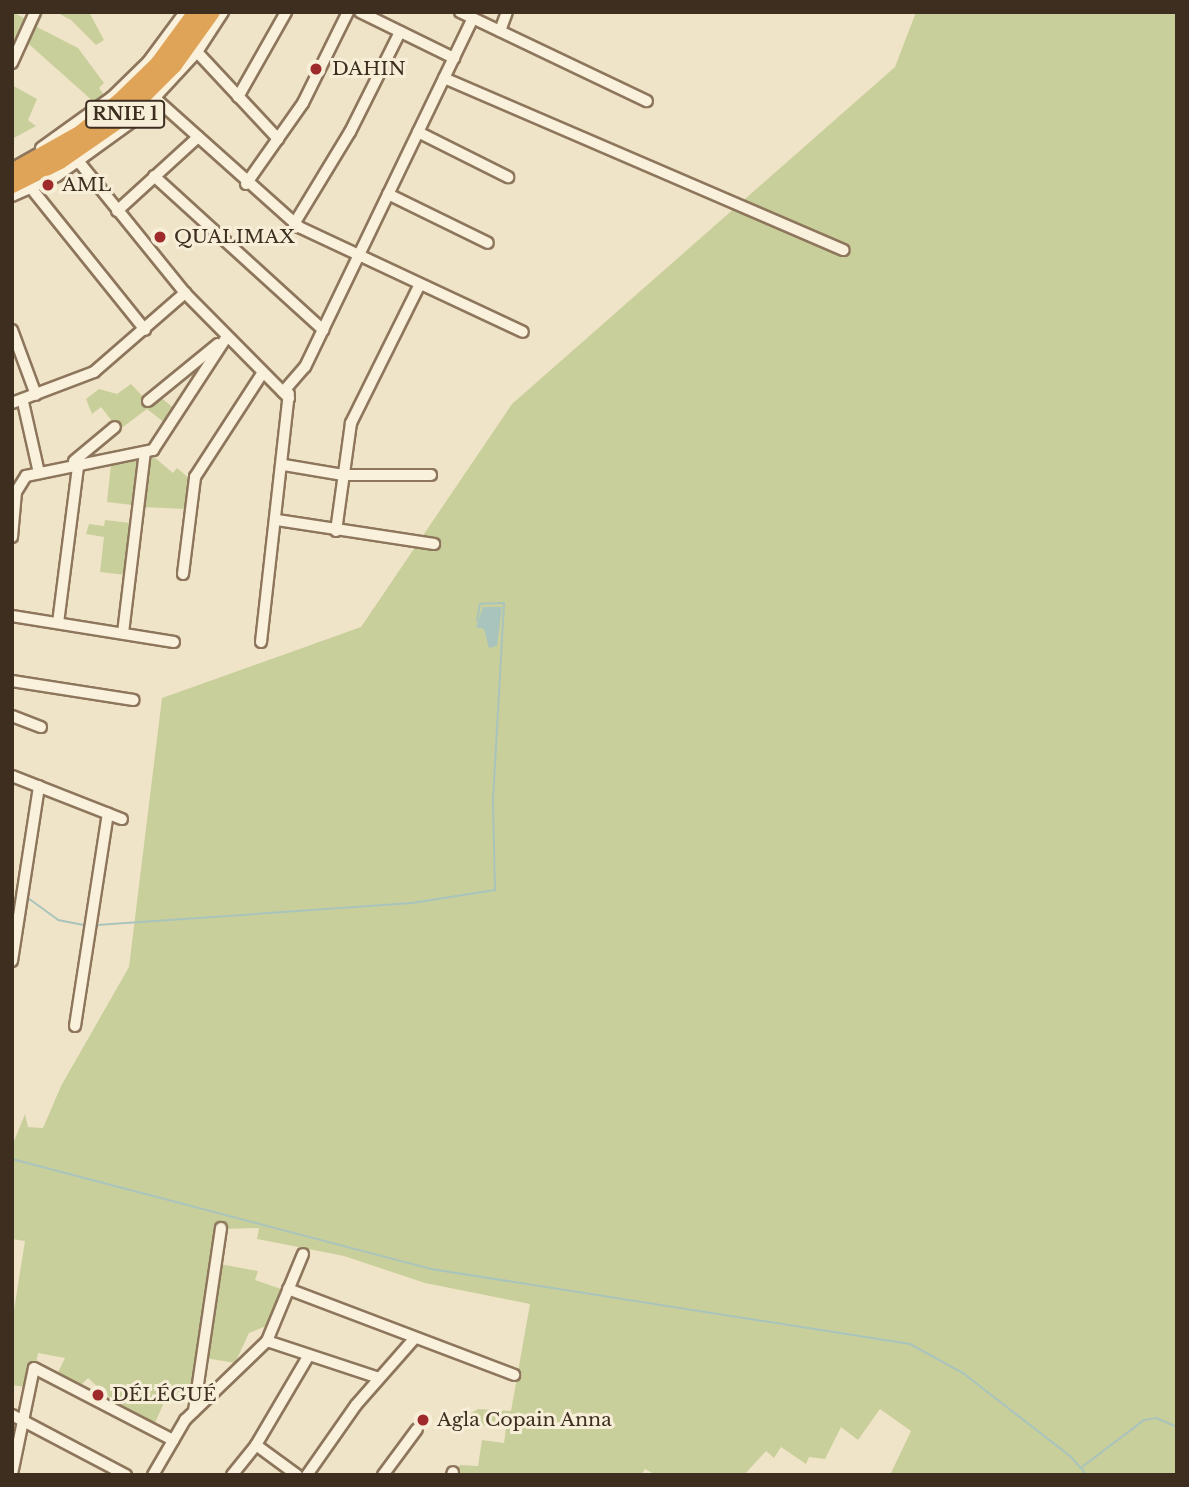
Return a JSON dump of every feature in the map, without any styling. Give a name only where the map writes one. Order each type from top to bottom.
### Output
[{"type":"highway","name":"RNIE 1","points":[[12,172],[81,133],[120,101],[158,64],[197,12]]},
{"type":"highway","name":"RNIE 1","points":[[12,185],[60,161],[120,120],[174,65],[212,12]]},
{"type":"street","points":[[12,63],[35,12]]},
{"type":"street","points":[[12,163],[73,127],[112,97],[148,62],[185,12]]},
{"type":"street","points":[[12,196],[79,162],[157,100],[197,52],[223,12]]},
{"type":"street","points":[[238,97],[286,12]]},
{"type":"street","points":[[246,184],[303,103],[348,12]]},
{"type":"street","points":[[359,12],[454,58]]},
{"type":"street","points":[[460,12],[647,101]]},
{"type":"street","points":[[500,31],[507,12]]},
{"type":"street","points":[[261,642],[284,465],[287,391],[304,367],[323,330],[473,18]]},
{"type":"street","points":[[295,224],[350,132],[400,32]]},
{"type":"street","points":[[197,52],[278,139]]},
{"type":"street","points":[[444,78],[844,250]]},
{"type":"street","points":[[157,100],[246,184],[295,224],[523,332]]},
{"type":"street","points":[[418,132],[508,177]]},
{"type":"street","points":[[117,211],[198,137]]},
{"type":"street","points":[[79,162],[185,293],[262,374],[287,391]]},
{"type":"street","points":[[153,176],[323,330]]},
{"type":"street","points":[[31,188],[145,330]]},
{"type":"street","points":[[388,194],[488,243]]},
{"type":"street","points":[[336,531],[351,423],[420,284]]},
{"type":"street","points":[[39,473],[18,403],[94,372],[185,293]]},
{"type":"street","points":[[12,330],[36,395]]},
{"type":"street","points":[[148,401],[226,338]]},
{"type":"street","points":[[12,537],[16,492],[26,476],[74,464],[153,450],[226,338]]},
{"type":"street","points":[[183,574],[195,477],[262,374]]},
{"type":"street","points":[[58,622],[74,464],[115,427]]},
{"type":"street","points":[[123,633],[145,452]]},
{"type":"street","points":[[284,465],[343,475],[431,474]]},
{"type":"street","points":[[277,520],[434,544]]},
{"type":"street","points":[[12,616],[174,642]]},
{"type":"street","points":[[12,681],[134,700]]},
{"type":"street","points":[[12,716],[41,727]]},
{"type":"street","points":[[12,776],[122,819]]},
{"type":"street","points":[[12,961],[38,786]]},
{"type":"street","points":[[75,1026],[108,814]]},
{"type":"street","points":[[194,1411],[221,1228]]},
{"type":"street","points":[[153,1475],[194,1411],[267,1341],[303,1254]]},
{"type":"street","points":[[288,1289],[514,1375]]},
{"type":"street","points":[[307,1475],[379,1378],[414,1339]]},
{"type":"street","points":[[267,1341],[379,1378]]},
{"type":"street","points":[[232,1475],[256,1445],[309,1355]]},
{"type":"street","points":[[12,1474],[25,1424],[34,1368],[173,1440]]},
{"type":"street","points":[[12,1415],[126,1475]]},
{"type":"street","points":[[383,1475],[417,1429]]},
{"type":"street","points":[[256,1445],[297,1475]]},
{"type":"green space","points":[[12,12],[24,18],[28,12],[44,12],[37,27],[78,48],[104,83],[99,88],[104,95],[95,103],[22,38],[12,60]]},
{"type":"green space","points":[[56,12],[89,12],[104,40],[96,45],[71,20]]},
{"type":"green space","points":[[916,12],[1177,12],[1177,1475],[890,1475],[911,1431],[880,1409],[858,1440],[841,1427],[825,1459],[809,1457],[806,1464],[781,1447],[774,1458],[766,1451],[744,1475],[656,1475],[645,1469],[641,1475],[455,1475],[460,1465],[478,1466],[482,1440],[504,1443],[506,1428],[457,1422],[478,1409],[511,1411],[530,1304],[425,1283],[344,1256],[257,1239],[259,1228],[224,1229],[220,1264],[258,1271],[255,1280],[284,1290],[271,1324],[249,1333],[235,1363],[205,1358],[199,1395],[167,1396],[154,1425],[125,1412],[88,1378],[78,1388],[56,1377],[65,1358],[38,1353],[36,1363],[28,1363],[25,1387],[12,1385],[12,1322],[25,1241],[12,1239],[12,1146],[25,1114],[28,1127],[43,1128],[61,1086],[129,967],[162,698],[361,627],[512,404],[895,67]]},
{"type":"green space","points":[[12,85],[37,99],[28,120],[36,126],[12,139]]},
{"type":"green space","points":[[131,384],[150,404],[160,397],[175,409],[165,423],[147,409],[119,430],[101,407],[92,414],[86,399],[99,389],[117,394]]},
{"type":"green space","points":[[154,457],[173,473],[177,468],[190,479],[185,509],[143,507],[149,460]]},
{"type":"green space","points":[[139,458],[132,505],[107,502],[111,464]]},
{"type":"green space","points":[[105,520],[131,523],[126,575],[100,572],[104,537],[86,534],[89,524],[104,526]]},
{"type":"water","points":[[483,607],[502,607],[497,646],[489,648],[484,629],[476,627]]},
{"type":"waterway","points":[[97,925],[412,903],[495,890],[493,800],[504,603],[480,604],[477,621]]},
{"type":"waterway","points":[[28,898],[58,920],[84,925]]},
{"type":"waterway","points":[[12,1159],[431,1269],[910,1344],[963,1373],[1070,1456],[1087,1475]]},
{"type":"waterway","points":[[1082,1467],[1144,1420],[1156,1418],[1177,1427]]},
{"type":"place","name":"DAHIN","points":[[316,69]]},
{"type":"place","name":"AML","points":[[48,185]]},
{"type":"place","name":"QUALIMAX","points":[[160,237]]},
{"type":"place","name":"DÉLÉGUÉ","points":[[98,1395]]},
{"type":"place","name":"Agla Copain Anna","points":[[423,1420]]}]
